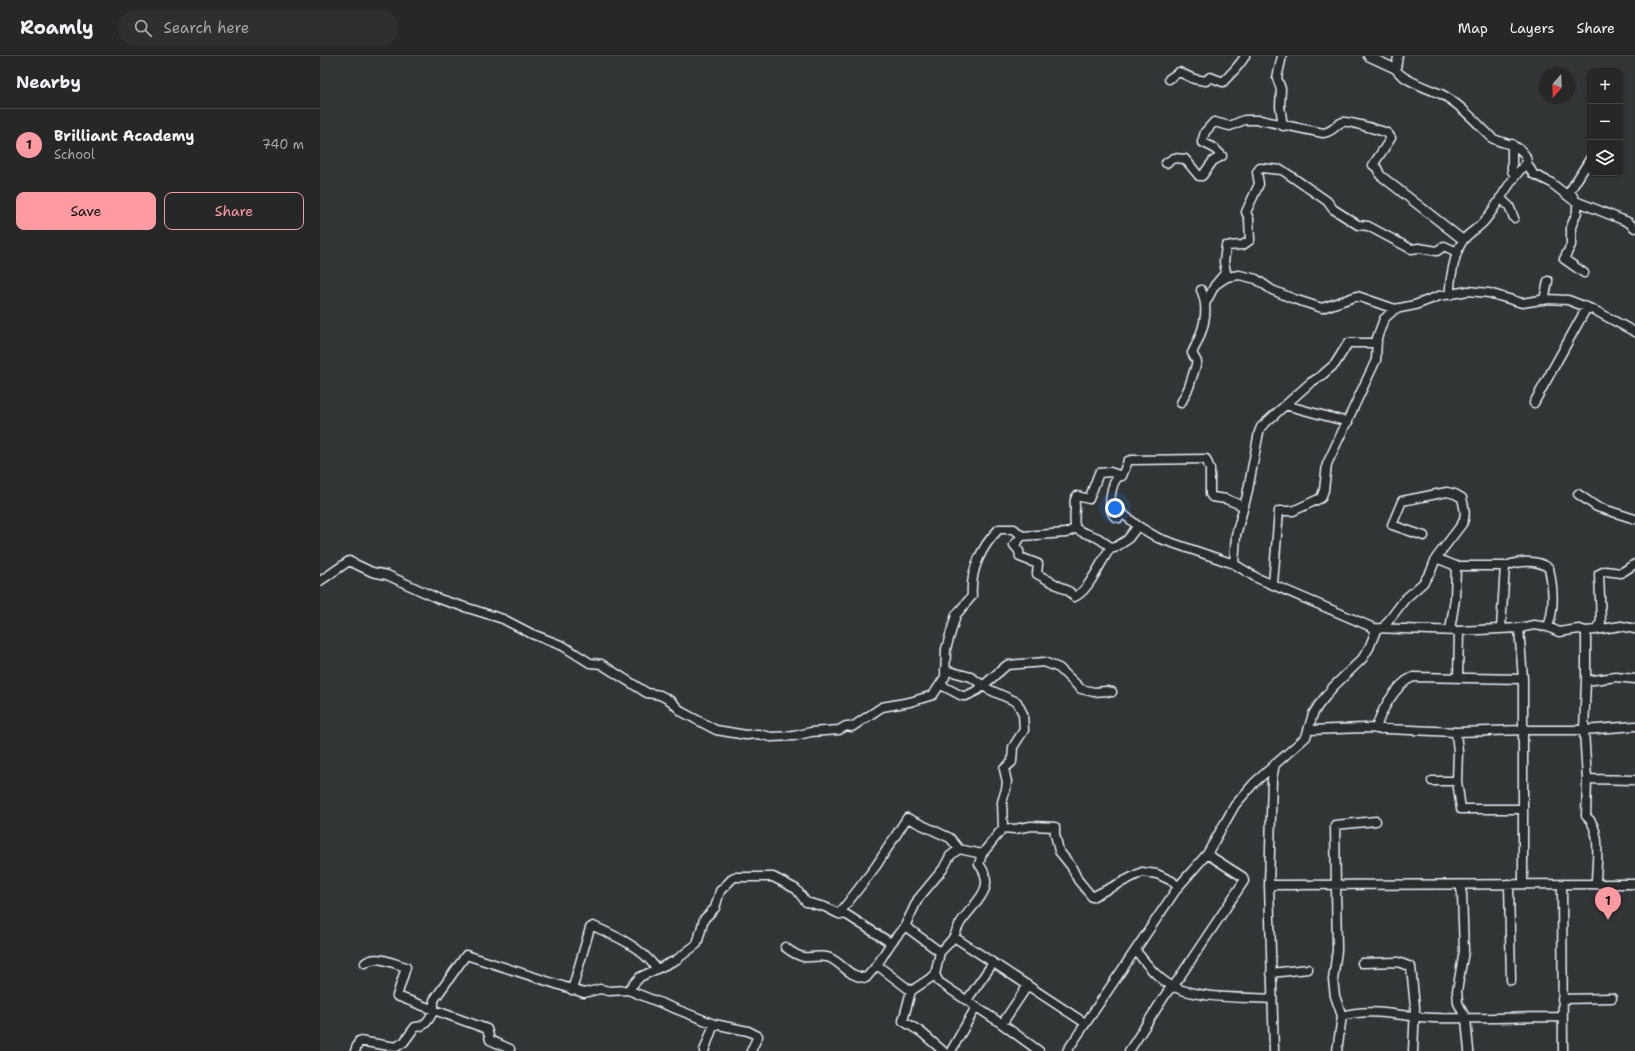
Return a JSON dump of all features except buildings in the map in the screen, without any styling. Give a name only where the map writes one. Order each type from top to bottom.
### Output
[{"type":"street","points":[[1170,79],[1179,72],[1194,79],[1206,81],[1210,77],[1223,82],[1230,74],[1238,69],[1245,56]]},
{"type":"street","points":[[1282,56],[1277,78],[1281,89],[1280,106],[1283,126]]},
{"type":"street","points":[[1368,56],[1396,69],[1397,72],[1414,82],[1446,97],[1492,138],[1498,142],[1512,144],[1523,154],[1533,174],[1550,182],[1577,204],[1577,212],[1571,227],[1573,239],[1564,259],[1584,273]]},
{"type":"street","points":[[1396,69],[1398,56]]},
{"type":"street","points":[[1166,163],[1174,158],[1185,160],[1195,173],[1202,176],[1213,161],[1222,156],[1214,148],[1202,142],[1205,132],[1214,122],[1230,126],[1244,120],[1260,120],[1283,126],[1329,132],[1345,121],[1388,133],[1391,138],[1373,164],[1377,168],[1380,175],[1463,240]]},
{"type":"street","points":[[1512,144],[1512,170],[1514,175]]},
{"type":"street","points":[[1450,295],[1449,286],[1457,252],[1463,240],[1486,219],[1510,185],[1514,175],[1527,163]]},
{"type":"street","points":[[1587,164],[1570,191],[1573,200],[1628,222],[1635,228]]},
{"type":"street","points":[[1205,304],[1215,285],[1226,272],[1224,262],[1226,246],[1243,245],[1250,240],[1249,219],[1246,212],[1259,184],[1257,172],[1261,168],[1282,170],[1327,201],[1333,209],[1339,213],[1358,225],[1375,230],[1399,244],[1411,249],[1419,248],[1437,251],[1444,246],[1457,252]]},
{"type":"street","points":[[1500,198],[1509,206],[1514,218]]},
{"type":"street","points":[[1215,285],[1227,276],[1239,275],[1256,279],[1272,290],[1322,308],[1332,306],[1357,296],[1395,309],[1415,305],[1439,296],[1468,291],[1510,298],[1522,303],[1544,300],[1568,300],[1587,307],[1635,332]]},
{"type":"street","points":[[1544,300],[1548,281]]},
{"type":"street","points":[[1181,403],[1197,362],[1192,354],[1200,339],[1206,313],[1201,290]]},
{"type":"street","points":[[1534,403],[1587,307]]},
{"type":"street","points":[[1273,584],[1280,511],[1293,511],[1321,498],[1324,490],[1327,464],[1376,360],[1377,343],[1384,319],[1395,309]]},
{"type":"street","points":[[1234,564],[1236,535],[1261,427],[1310,383],[1335,364],[1348,343],[1377,343]]},
{"type":"street","points":[[1285,405],[1348,422]]},
{"type":"street","points":[[1243,506],[1226,499],[1212,497],[1210,494],[1210,469],[1206,459],[1131,460],[1128,461],[1122,476],[1119,476],[1111,488],[1112,514],[1119,518],[1123,514],[1138,526],[1158,538],[1234,564],[1257,578],[1324,608],[1378,628],[1455,630],[1520,628],[1534,625],[1548,627],[1559,632],[1579,629],[1586,631],[1621,626],[1635,629]]},
{"type":"street","points":[[1119,476],[1110,472],[1099,473],[1089,498],[1077,496],[1074,499],[1073,517],[1076,528],[1080,532],[1100,539],[1114,548],[1122,544],[1138,526]]},
{"type":"street","points":[[1067,1051],[1178,887],[1207,854],[1235,805],[1254,782],[1306,737],[1313,714],[1318,706],[1333,687],[1366,653],[1378,628],[1405,599],[1423,583],[1431,572],[1436,558],[1464,519],[1462,498],[1456,494],[1447,492],[1402,501],[1392,525],[1424,536]]},
{"type":"street","points":[[1578,494],[1597,507],[1635,519]]},
{"type":"street","points":[[1076,528],[1066,533],[1022,536],[1014,545],[1019,551],[1020,558],[1038,564],[1037,574],[1070,592],[1074,596],[1078,596],[1094,577],[1102,559],[1111,547]]},
{"type":"street","points":[[320,581],[349,561],[439,599],[503,619],[532,634],[562,646],[590,662],[600,664],[647,693],[660,695],[682,712],[716,730],[746,735],[758,734],[771,737],[794,736],[811,732],[839,730],[846,726],[852,727],[882,707],[910,702],[933,695],[945,677],[950,632],[956,615],[972,596],[971,583],[982,550],[989,539],[999,529],[1014,529],[1022,536]]},
{"type":"street","points":[[1436,558],[1456,566],[1505,566],[1521,562],[1537,562],[1550,568],[1553,592],[1551,619],[1548,627]]},
{"type":"street","points":[[1595,630],[1601,622],[1599,574],[1605,572],[1621,573],[1635,564]]},
{"type":"street","points":[[1456,566],[1454,599],[1458,678]]},
{"type":"street","points":[[1501,628],[1505,566]]},
{"type":"street","points":[[1520,628],[1523,679],[1523,884]]},
{"type":"street","points":[[1586,631],[1584,730],[1587,778],[1586,816],[1594,825],[1596,838],[1596,883]]},
{"type":"street","points":[[941,685],[962,696],[970,694],[983,686],[1007,665],[1044,662],[1059,668],[1080,689],[1094,692],[1112,692]]},
{"type":"street","points":[[945,670],[971,678],[981,683],[983,686],[1017,702],[1024,714],[1024,730],[1013,747],[1012,762],[1004,769],[1007,782],[1002,802],[1003,828],[982,854],[979,864],[985,873],[986,882],[982,897],[961,922],[954,937],[940,952],[935,975],[938,982],[967,1000],[1039,1051]]},
{"type":"street","points":[[1376,729],[1383,709],[1407,679],[1413,677],[1523,679]]},
{"type":"street","points":[[1586,681],[1616,677],[1635,679]]},
{"type":"street","points":[[1309,730],[1376,729],[1456,732],[1584,730],[1635,726]]},
{"type":"street","points":[[1456,732],[1458,752],[1457,781],[1461,809],[1522,809]]},
{"type":"street","points":[[1274,1051],[1270,885],[1272,780],[1276,764]]},
{"type":"street","points":[[1587,778],[1635,780]]},
{"type":"street","points":[[1432,781],[1457,781]]},
{"type":"street","points":[[839,914],[876,866],[906,818],[950,838],[959,848],[982,854]]},
{"type":"street","points":[[1337,1051],[1342,1016],[1335,996],[1333,980],[1337,950],[1335,825],[1376,821]]},
{"type":"street","points":[[1003,828],[1015,829],[1032,826],[1056,827],[1055,834],[1059,851],[1071,866],[1078,880],[1092,897],[1142,872],[1157,874],[1172,881],[1178,887]]},
{"type":"street","points":[[785,947],[803,957],[832,958],[847,972],[857,977],[866,978],[877,966],[891,943],[905,926],[918,900],[943,870],[950,856],[959,848]]},
{"type":"street","points":[[1130,1051],[1168,991],[1173,987],[1244,881],[1243,877],[1207,854]]},
{"type":"street","points":[[628,990],[640,977],[656,968],[676,960],[697,944],[704,919],[715,908],[720,891],[734,877],[773,877],[796,889],[806,902],[826,907],[839,914],[847,915],[891,943]]},
{"type":"street","points":[[1509,884],[1512,980]]},
{"type":"street","points":[[1562,884],[1563,1051]]},
{"type":"street","points":[[1270,885],[1635,884]]},
{"type":"street","points":[[1460,885],[1464,951],[1457,991],[1458,1003],[1466,1019],[1469,1051]]},
{"type":"street","points":[[572,990],[582,952],[590,928],[593,926],[630,944],[642,953],[656,968]]},
{"type":"street","points":[[905,926],[940,952]]},
{"type":"street","points":[[954,937],[1085,1023]]},
{"type":"street","points":[[1136,951],[1152,970],[1173,987],[1204,994],[1272,999]]},
{"type":"street","points":[[355,1051],[359,1041],[396,1047],[404,1042],[415,1027],[421,1027],[426,1024],[434,1010],[434,1000],[466,955],[584,993],[600,989],[609,991],[628,990],[714,1024],[748,1030],[758,1036],[751,1051]]},
{"type":"street","points":[[365,963],[370,959],[377,959],[406,967],[396,996],[487,1030],[490,1040],[510,1049]]},
{"type":"street","points":[[1362,963],[1398,962],[1411,967],[1413,977],[1414,1017],[1413,1051]]},
{"type":"street","points":[[967,1000],[993,963]]},
{"type":"street","points":[[877,966],[911,991]]},
{"type":"street","points":[[1271,973],[1308,969]]},
{"type":"street","points":[[935,975],[911,991],[904,1021],[921,1032],[942,1051]]},
{"type":"street","points":[[1002,1024],[1028,985]]},
{"type":"street","points":[[1562,999],[1612,998]]},
{"type":"street","points":[[951,1051],[976,1007]]},
{"type":"street","points":[[1342,1016],[1356,1012],[1382,1012],[1414,1017],[1466,1019],[1562,1017]]},
{"type":"street","points":[[704,1051],[714,1024]]},
{"type":"place","name":"Brilliant Academy","points":[[1608,920]]}]
